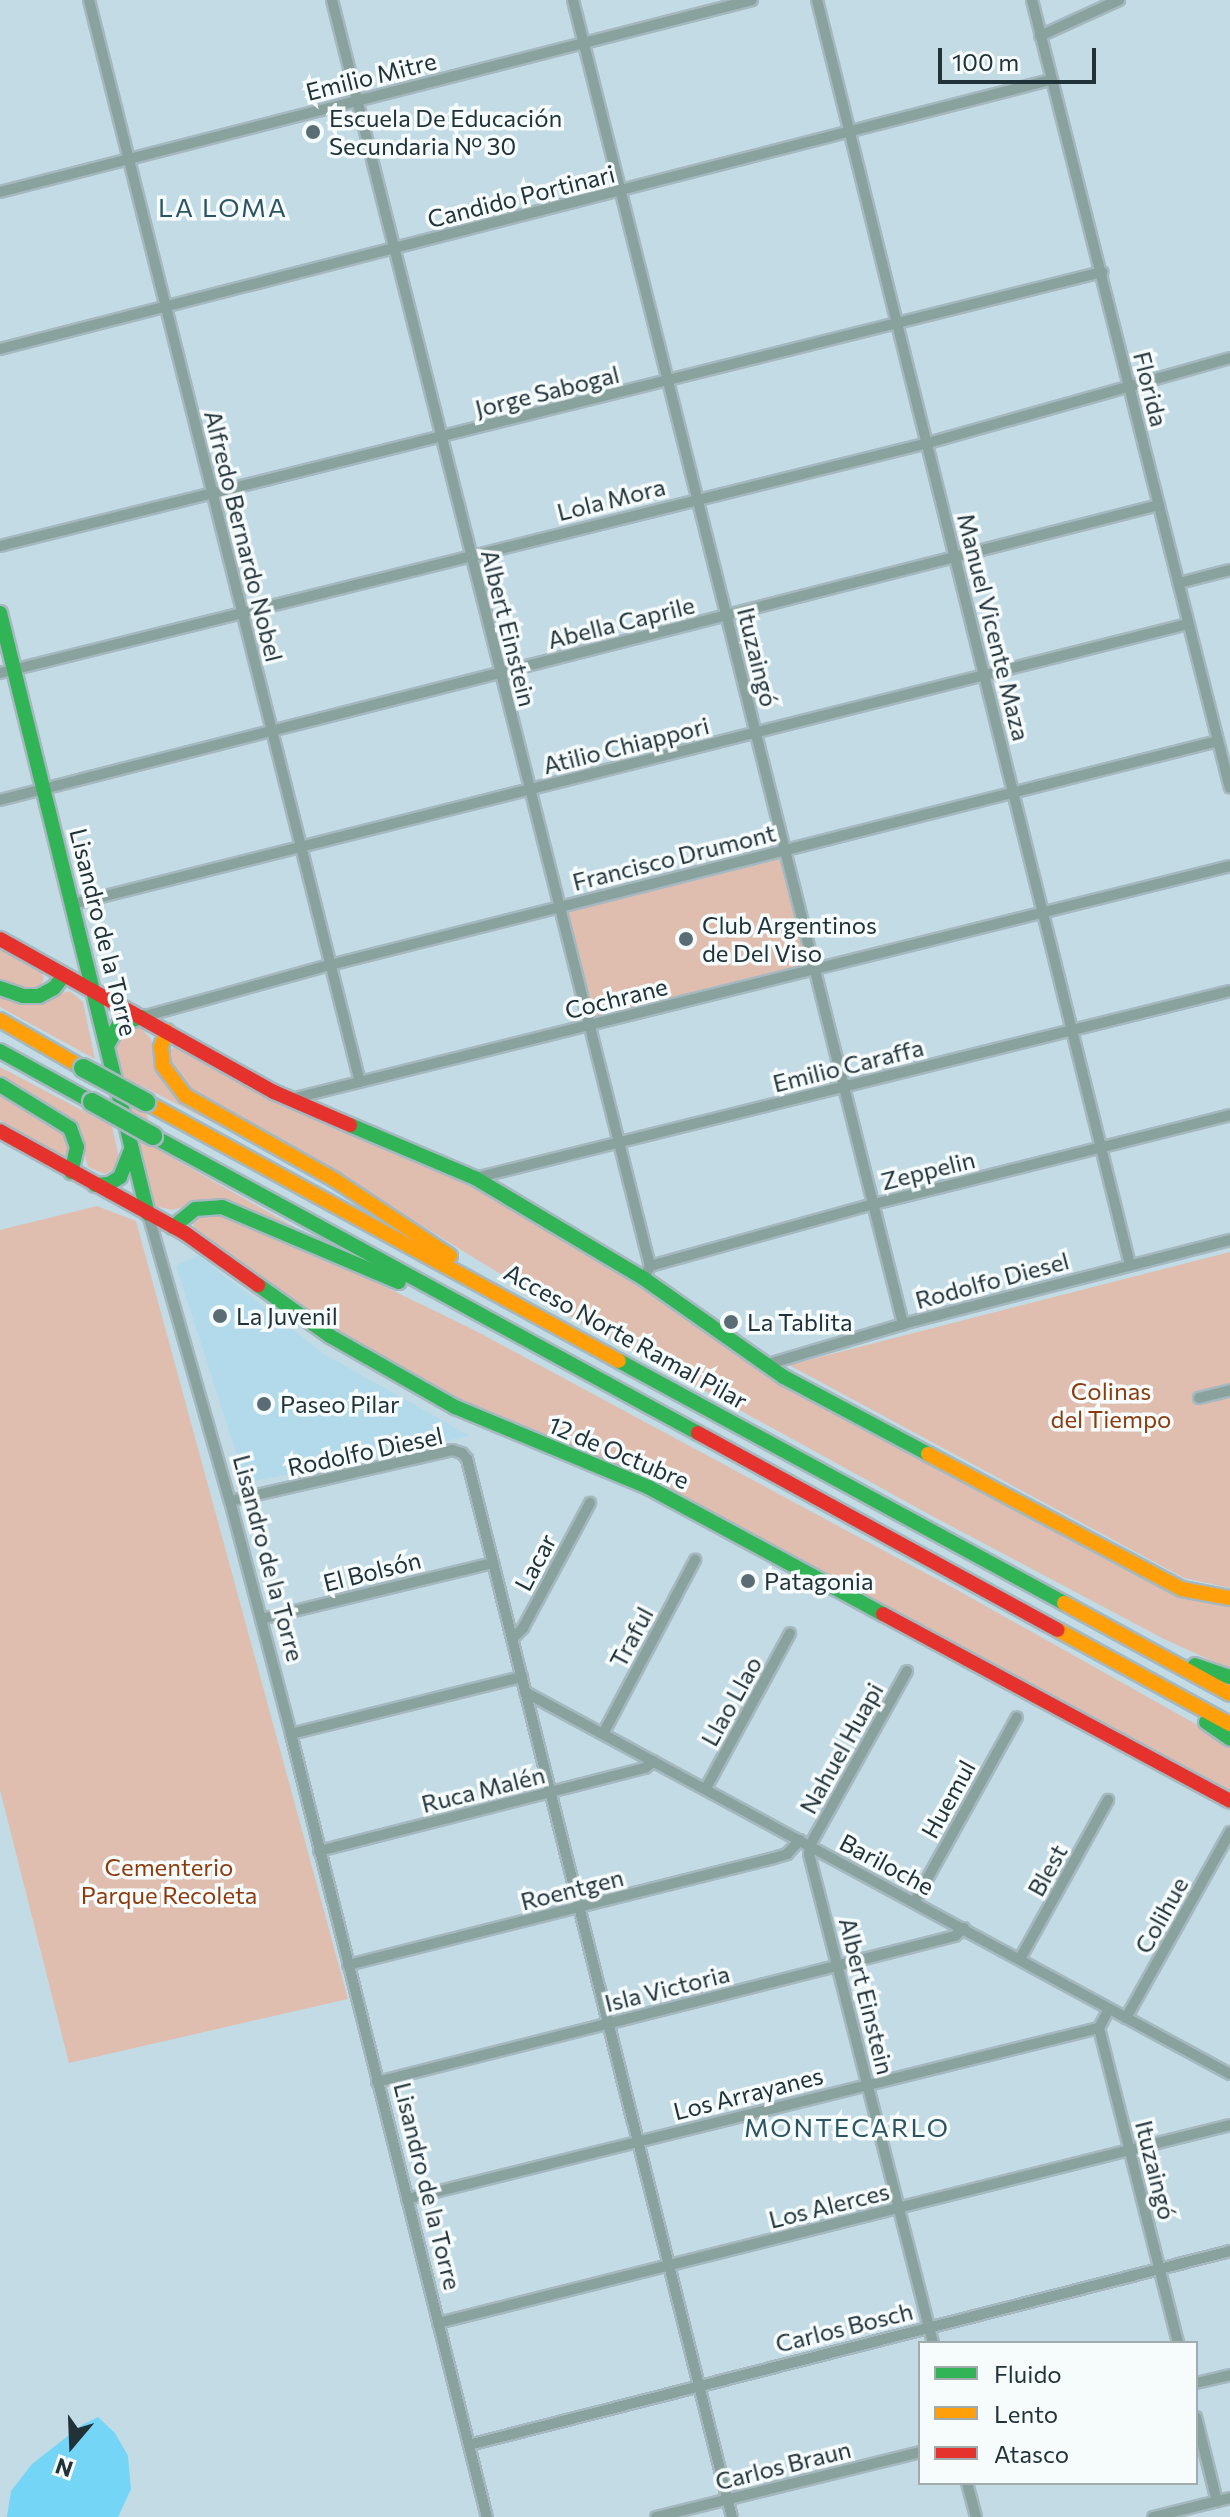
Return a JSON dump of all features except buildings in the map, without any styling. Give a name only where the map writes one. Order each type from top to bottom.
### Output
[{"type":"main road","name":"Lisandro de la Torre","points":[[0,613],[7,671],[44,789],[95,991],[130,1151],[148,1214]]},
{"type":"main road","points":[[0,939],[291,1099],[475,1178],[646,1272],[765,1365],[1167,1583],[1196,1593],[1230,1598]]},
{"type":"main road","points":[[0,988],[23,996],[39,996],[54,988],[64,975]]},
{"type":"main road","points":[[107,1045],[119,1024],[142,1017]]},
{"type":"main road","name":"Acceso Norte Ramal Pilar","points":[[0,1020],[1230,1694]]},
{"type":"main road","points":[[167,1031],[161,1047],[163,1066],[186,1096],[388,1212],[522,1306]]},
{"type":"main road","name":"Acceso Norte Ramal Pilar","points":[[0,1051],[1230,1724]]},
{"type":"main road","points":[[0,1085],[70,1128],[77,1147],[71,1172]]},
{"type":"main road","name":"12 de Octubre","points":[[0,1131],[173,1227],[330,1336],[455,1407],[648,1487],[1230,1801]]},
{"type":"main road","points":[[94,1185],[109,1184],[120,1177],[130,1151]]},
{"type":"main road","points":[[173,1227],[195,1209],[214,1206],[230,1208],[522,1337]]},
{"type":"main road","points":[[1146,1648],[1230,1677]]},
{"type":"main road","points":[[1135,1673],[1230,1739]]},
{"type":"street","name":"Alfredo Bernardo Nobel","points":[[89,0],[360,1082]]},
{"type":"street","name":"Albert Einstein","points":[[332,0],[646,1272]]},
{"type":"street","name":"Ituzaingó","points":[[573,0],[903,1324]]},
{"type":"street","name":"Emilio Mitre","points":[[0,192],[752,0]]},
{"type":"street","name":"Manuel Vicente Maza","points":[[817,0],[1130,1265]]},
{"type":"street","name":"Florida","points":[[1032,0],[1230,788]]},
{"type":"street","points":[[1040,36],[1119,0]]},
{"type":"street","name":"Candido Portinari","points":[[0,349],[1050,80]]},
{"type":"street","name":"Jorge Sabogal","points":[[0,546],[1102,272]]},
{"type":"street","name":"Lola Mora","points":[[7,671],[928,443],[1120,392],[1130,386],[1230,358]]},
{"type":"street","name":"Abella Caprile","points":[[0,800],[1159,505]]},
{"type":"street","points":[[1179,583],[1230,570]]},
{"type":"street","name":"Atilio Chiappori","points":[[73,904],[1188,624]]},
{"type":"street","name":"Francisco Drumont","points":[[142,1017],[330,965],[1218,741]]},
{"type":"street","name":"Cochrane","points":[[291,1099],[1230,866]]},
{"type":"street","name":"Emilio Caraffa","points":[[475,1178],[1230,991]]},
{"type":"street","name":"Zeppelin","points":[[646,1272],[874,1204],[1230,1115]]},
{"type":"street","name":"Lisandro de la Torre","points":[[148,1214],[230,1501],[291,1734],[487,2517]]},
{"type":"street","name":"Rodolfo Diesel","points":[[765,1365],[903,1324],[1230,1240]]},
{"type":"street","points":[[1199,1398],[1230,1390]]},
{"type":"street","name":"Rodolfo Diesel","points":[[230,1501],[452,1450],[462,1453],[493,1563]]},
{"type":"street","name":"Lacar","points":[[512,1639],[523,1628],[590,1503]]},
{"type":"street","name":"Traful","points":[[604,1732],[695,1560]]},
{"type":"street","points":[[493,1563],[732,2517]]},
{"type":"street","name":"El Bolsón","points":[[261,1619],[493,1563]]},
{"type":"street","name":"Llao Llao","points":[[706,1788],[790,1633]]},
{"type":"street","name":"Nahuel Huapi","points":[[805,1842],[907,1671]]},
{"type":"street","points":[[291,1734],[522,1677]]},
{"type":"street","name":"Bariloche","points":[[525,1692],[604,1732],[1230,2074]]},
{"type":"street","name":"Huemul","points":[[915,1901],[1017,1717]]},
{"type":"street","name":"Ruca Malén","points":[[319,1851],[645,1768],[654,1761]]},
{"type":"street","name":"Blest","points":[[1020,1959],[1108,1800]]},
{"type":"street","name":"Colihue","points":[[1126,2018],[1230,1832]]},
{"type":"street","name":"Albert Einstein","points":[[805,1842],[839,1965],[932,2341]]},
{"type":"street","name":"Roentgen","points":[[348,1965],[774,1858],[787,1854],[805,1842]]},
{"type":"street","name":"Isla Victoria","points":[[377,2082],[955,1936],[964,1928]]},
{"type":"street","points":[[1099,2028],[1109,2009]]},
{"type":"street","name":"Ituzaingó","points":[[1099,2028],[1178,2341]]},
{"type":"street","name":"Los Arrayanes","points":[[407,2199],[1099,2028]]},
{"type":"street","name":"Los Alerces","points":[[438,2323],[1230,2125]]},
{"type":"street","name":"Carlos Bosch","points":[[469,2445],[1230,2251]]},
{"type":"street","points":[[1198,2383],[1230,2375]]},
{"type":"street","points":[[1198,2425],[1217,2501]]},
{"type":"street","name":"Carlos Braun","points":[[656,2517],[918,2452]]},
{"type":"street","points":[[968,2485],[976,2517]]},
{"type":"street","points":[[1153,2517],[1230,2498]]},
{"type":"shaded area","name":"Paseo Pilar","points":[[198,1255],[324,1354],[470,1436],[246,1483],[176,1266]]},
{"type":"green space","name":"Club Argentinos de Del Viso","points":[[781,859],[808,967],[592,1020],[566,913]]},
{"type":"green space","points":[[0,948],[40,968],[44,978],[41,985],[35,989],[0,983]]},
{"type":"green space","points":[[70,991],[83,1002],[95,1059],[0,1007],[0,994],[51,996]]},
{"type":"green space","points":[[132,1026],[141,1028],[151,1039],[159,1069],[301,1168],[140,1085],[155,1148],[321,1242],[202,1201],[173,1210],[154,1206],[115,1041],[119,1031]]},
{"type":"green space","points":[[177,1045],[265,1096],[452,1171],[639,1282],[788,1387],[1107,1560],[1186,1597],[1230,1604],[1230,1669],[1164,1639],[934,1517],[567,1315],[325,1166],[210,1104],[179,1081],[166,1053]]},
{"type":"green space","points":[[0,1067],[112,1126],[119,1158],[117,1167],[105,1174],[88,1167],[77,1126],[67,1115],[0,1078]]},
{"type":"green space","points":[[0,1093],[59,1123],[71,1141],[68,1155],[63,1158],[46,1152],[0,1120]]},
{"type":"green space","name":"Cementerio Parque Recoleta","points":[[97,1206],[136,1221],[348,1999],[69,2063],[0,1790],[0,1230]]},
{"type":"green space","points":[[209,1209],[338,1264],[474,1330],[957,1590],[1194,1723],[1230,1746],[1230,1795],[688,1503],[468,1408],[325,1327],[196,1232],[192,1222]]},
{"type":"green space","name":"Colinas del Tiempo","points":[[1230,1252],[1230,1588],[1184,1578],[789,1365]]},
{"type":"water","points":[[98,2417],[115,2433],[128,2456],[131,2489],[118,2517],[7,2517],[11,2491],[32,2464],[82,2425]]},
{"type":"traffic: fast","points":[[0,613],[148,1214]]},
{"type":"traffic: fast","points":[[0,988],[23,996],[39,996],[54,988],[64,975]]},
{"type":"traffic: fast","points":[[108,1044],[119,1024],[142,1017]]},
{"type":"traffic: fast","points":[[0,1051],[92,1102]]},
{"type":"traffic: fast","points":[[83,1068],[146,1102]]},
{"type":"traffic: fast","points":[[0,1085],[70,1128],[77,1147],[71,1172]]},
{"type":"traffic: fast","points":[[92,1102],[153,1136]]},
{"type":"traffic: fast","points":[[350,1125],[475,1178],[643,1278],[784,1377],[928,1454]]},
{"type":"traffic: fast","points":[[153,1136],[698,1433]]},
{"type":"traffic: fast","points":[[95,1185],[109,1184],[120,1177],[130,1152]]},
{"type":"traffic: fast","points":[[173,1227],[195,1209],[222,1207],[399,1282]]},
{"type":"traffic: fast","points":[[258,1285],[330,1336],[455,1407],[648,1487],[883,1614]]},
{"type":"traffic: fast","points":[[619,1361],[1064,1603]]},
{"type":"traffic: fast","points":[[1195,1665],[1230,1677]]},
{"type":"traffic: fast","points":[[1206,1722],[1230,1739]]},
{"type":"traffic: slow","points":[[0,1020],[83,1068]]},
{"type":"traffic: slow","points":[[167,1031],[161,1047],[163,1066],[186,1096],[335,1180],[450,1256]]},
{"type":"traffic: slow","points":[[146,1102],[619,1361]]},
{"type":"traffic: slow","points":[[928,1454],[1182,1589],[1230,1598]]},
{"type":"traffic: slow","points":[[1064,1603],[1230,1694]]},
{"type":"traffic: slow","points":[[1058,1630],[1230,1724]]},
{"type":"traffic: jam","points":[[0,939],[274,1092],[350,1125]]},
{"type":"traffic: jam","points":[[0,1131],[185,1233],[258,1285]]},
{"type":"traffic: jam","points":[[698,1433],[1058,1630]]},
{"type":"traffic: jam","points":[[883,1614],[1230,1801]]},
{"type":"place","name":"Escuela De Educación Secundaria Nº 30","points":[[313,132]]},
{"type":"place","name":"Club Argentinos de Del Viso","points":[[686,939]]},
{"type":"place","name":"La Juvenil","points":[[220,1316]]},
{"type":"place","name":"La Tablita","points":[[731,1322]]},
{"type":"place","name":"Paseo Pilar","points":[[264,1404]]},
{"type":"place","name":"Patagonia","points":[[748,1581]]},
{"type":"district","name":"LA LOMA","points":[[223,207]]},
{"type":"district","name":"MONTECARLO","points":[[847,2127]]}]
